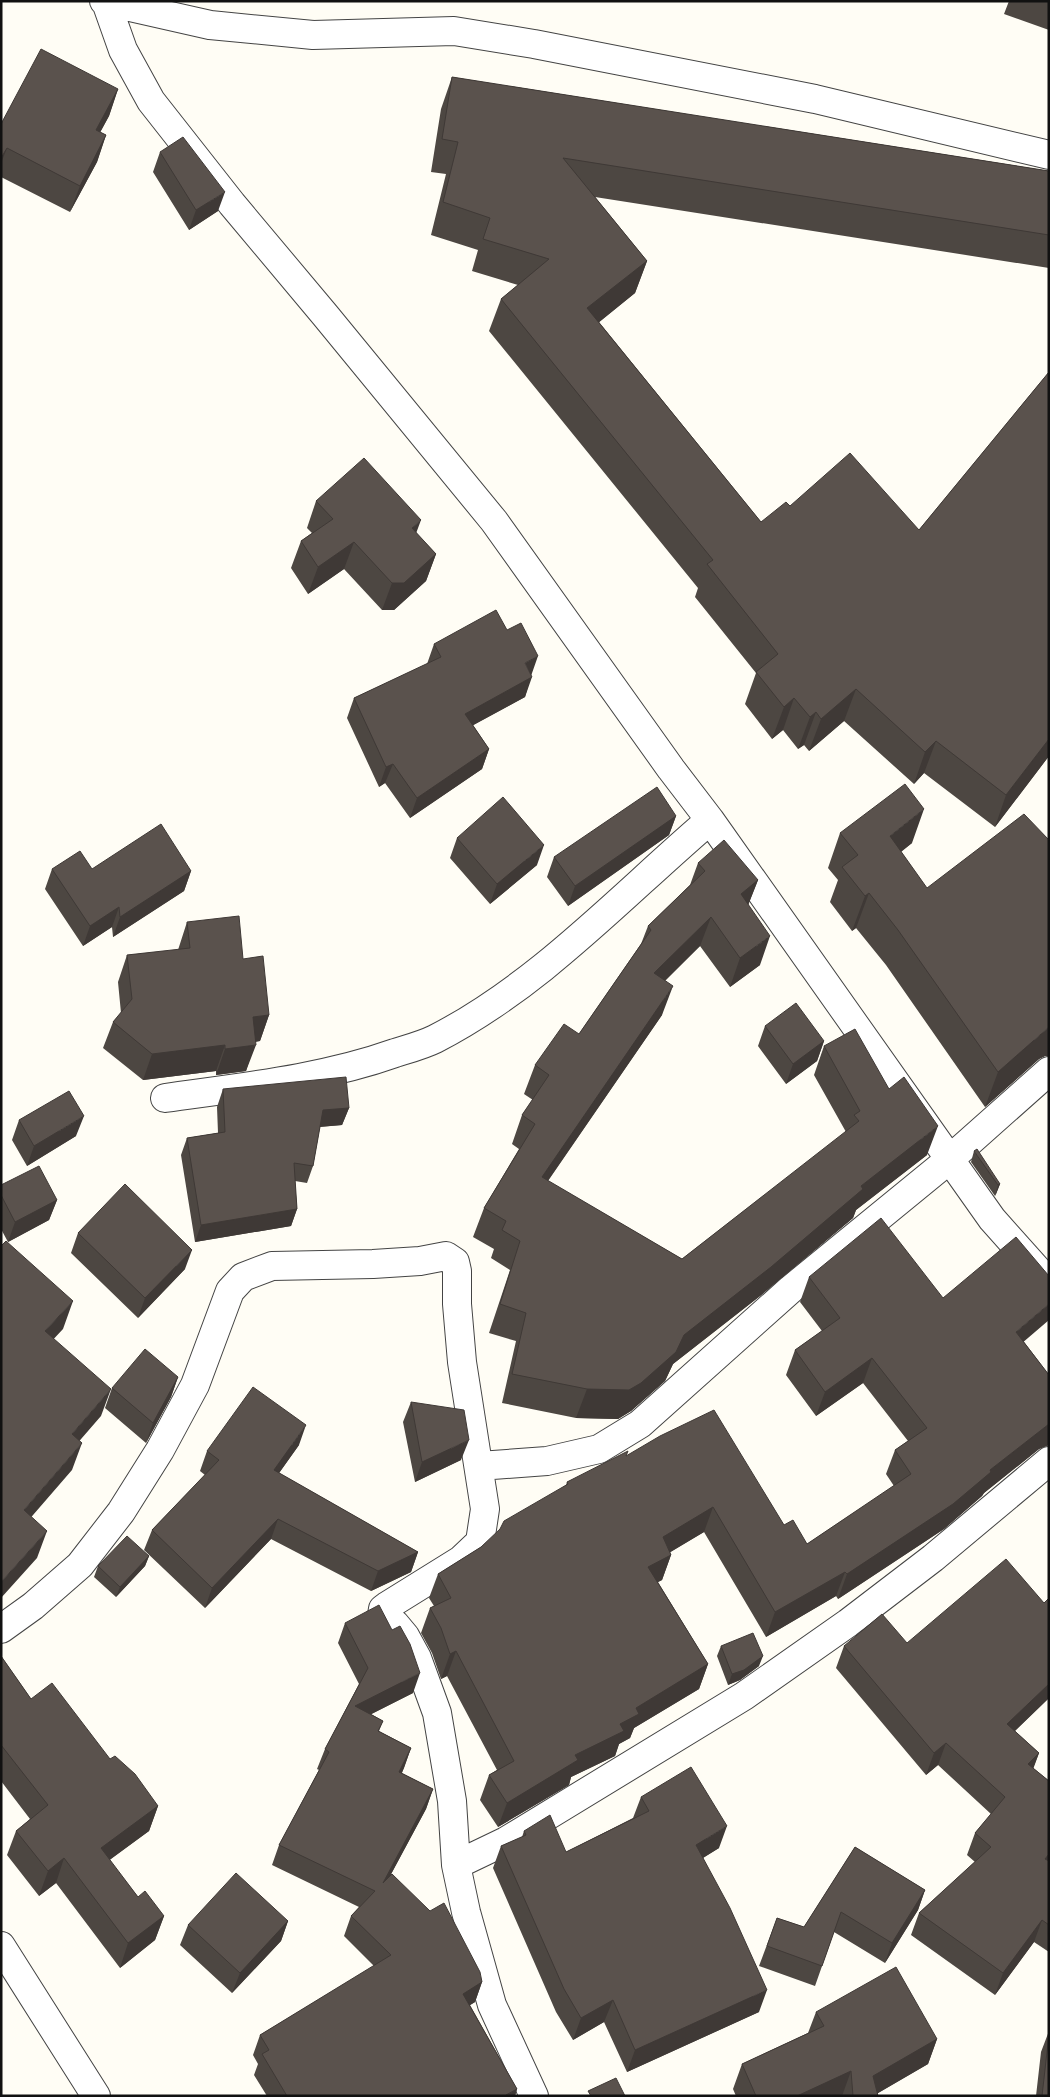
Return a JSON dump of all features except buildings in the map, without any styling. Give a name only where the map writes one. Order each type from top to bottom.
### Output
[{"type":"street","points":[[105,2],[210,25],[313,35],[454,31],[534,44],[815,99],[1049,155]]},
{"type":"street","points":[[105,2],[123,50],[151,101],[232,204],[494,522],[671,769],[710,820],[992,1219],[1049,1283]]},
{"type":"street","points":[[165,1098],[262,1084],[362,1064],[433,1040],[500,1000],[546,965],[604,916],[710,820]]},
{"type":"street","points":[[479,1466],[547,1461],[598,1449],[640,1424],[791,1289],[950,1159],[1049,1071]]},
{"type":"street","points":[[1,1629],[33,1606],[80,1565],[121,1512],[160,1450],[195,1385],[230,1291],[243,1277],[272,1266],[373,1264],[420,1261],[446,1256],[452,1258],[456,1262],[457,1271],[457,1304],[462,1362],[485,1509],[480,1542],[461,1560],[395,1600],[382,1611],[382,1615],[395,1624],[409,1643],[417,1658],[437,1713],[452,1800],[456,1864],[466,1912],[492,2005],[534,2096]]},
{"type":"street","points":[[456,1864],[506,1841],[677,1739],[752,1691],[848,1623],[933,1558],[1049,1461]]},
{"type":"street","points":[[1,1946],[96,2096]]}]
